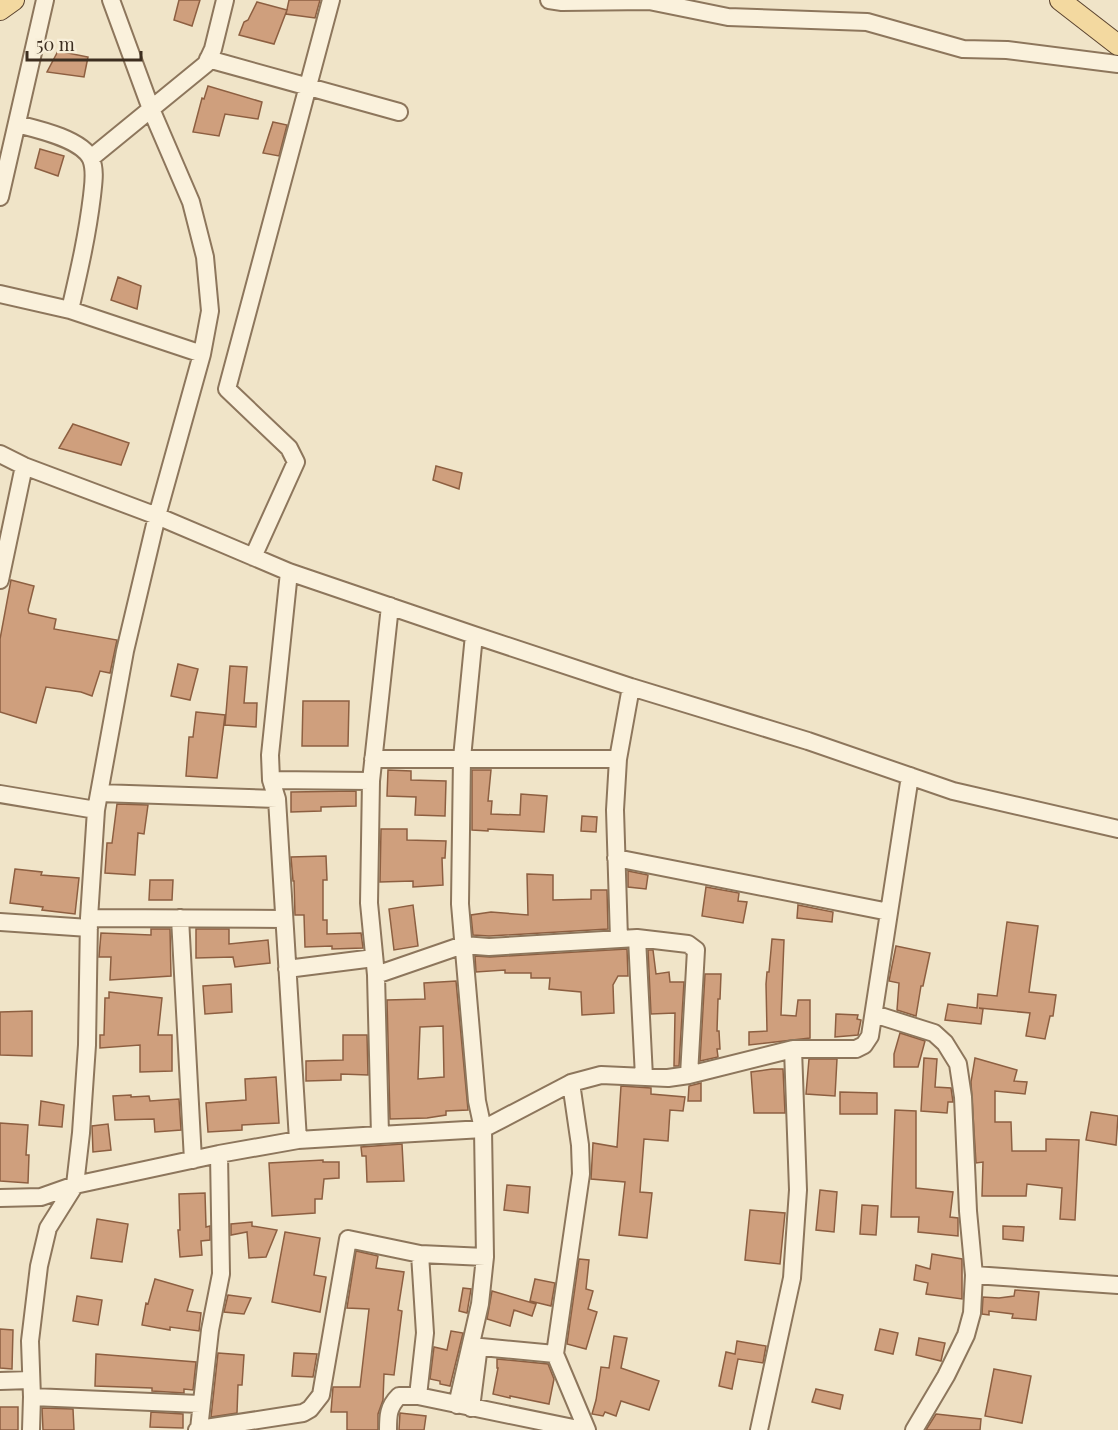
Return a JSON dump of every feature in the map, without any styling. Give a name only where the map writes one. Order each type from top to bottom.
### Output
[{"type":"main road","points":[[0,10],[14,0]]},
{"type":"main road","points":[[1060,0],[1118,45]]},
{"type":"street","points":[[0,197],[45,0]]},
{"type":"street","points":[[31,1430],[30,1341],[39,1266],[48,1228],[75,1185],[81,1133],[87,1045],[89,923],[96,810],[125,651],[157,516],[202,354],[210,311],[205,257],[191,202],[151,109],[111,0]]},
{"type":"street","points":[[91,158],[196,73],[208,59],[225,0]]},
{"type":"street","points":[[252,557],[296,462],[289,448],[227,389],[331,0]]},
{"type":"street","points":[[549,0],[649,2],[728,17],[867,22],[963,49],[1007,50],[1118,64]]},
{"type":"street","points":[[208,59],[399,112]]},
{"type":"street","points":[[17,124],[56,134],[91,158],[94,177],[87,238],[70,310]]},
{"type":"street","points":[[0,294],[70,310],[202,354]]},
{"type":"street","points":[[0,454],[24,466],[157,516],[289,572],[474,635],[631,687],[808,741],[953,791],[1118,829]]},
{"type":"street","points":[[0,580],[24,466]]},
{"type":"street","points":[[289,572],[270,755],[271,780],[277,799],[298,1140]]},
{"type":"street","points":[[380,1136],[376,975],[369,903],[371,782],[390,606]]},
{"type":"street","points":[[464,1406],[485,1257],[483,1129],[477,1101],[460,904],[462,758],[474,635]]},
{"type":"street","points":[[619,939],[615,810],[618,759],[631,687]]},
{"type":"street","points":[[373,759],[618,759]]},
{"type":"street","points":[[0,1198],[41,1197],[75,1185],[219,1154],[298,1140],[483,1129],[571,1083],[601,1075],[668,1078],[689,1075],[793,1049],[856,1049],[864,1045],[870,1036],[910,776]]},
{"type":"street","points":[[271,780],[371,782]]},
{"type":"street","points":[[99,793],[277,799]]},
{"type":"street","points":[[0,794],[96,810]]},
{"type":"street","points":[[615,858],[889,912]]},
{"type":"street","points":[[0,922],[89,923],[180,918],[284,919]]},
{"type":"street","points":[[180,918],[193,1160]]},
{"type":"street","points":[[376,975],[463,945],[489,947],[637,938],[688,944],[696,950],[689,1075]]},
{"type":"street","points":[[637,938],[644,1077]]},
{"type":"street","points":[[287,969],[374,957]]},
{"type":"street","points":[[874,1014],[934,1033],[945,1043],[958,1064],[963,1097],[968,1211],[974,1275],[972,1313],[966,1335],[946,1376],[914,1430]]},
{"type":"street","points":[[759,1430],[792,1278],[798,1190],[793,1049]]},
{"type":"street","points":[[571,1083],[580,1145],[580,1174],[555,1354],[585,1430]]},
{"type":"street","points":[[219,1154],[221,1274],[210,1330],[198,1430],[303,1413],[316,1402],[321,1395],[348,1239],[420,1254],[485,1257]]},
{"type":"street","points":[[418,1396],[425,1333],[420,1254]]},
{"type":"street","points":[[974,1275],[1118,1285]]},
{"type":"street","points":[[464,1406],[481,1347],[555,1354]]},
{"type":"street","points":[[0,1381],[32,1388],[201,1404]]},
{"type":"street","points":[[388,1430],[389,1410],[393,1402],[399,1396],[418,1396],[585,1430]]},
{"type":"building","points":[[179,0],[200,0],[192,26],[174,20]]},
{"type":"building","points":[[289,0],[320,0],[315,18],[286,14]]},
{"type":"building","points":[[257,2],[287,10],[274,44],[239,35],[244,22],[248,20]]},
{"type":"building","points":[[58,51],[88,57],[84,77],[47,72]]},
{"type":"building","points":[[208,86],[262,102],[258,119],[225,114],[219,136],[193,132],[202,98],[204,99]]},
{"type":"building","points":[[273,122],[287,125],[279,156],[263,153]]},
{"type":"building","points":[[40,149],[64,156],[58,176],[35,168]]},
{"type":"building","points":[[118,277],[141,286],[137,309],[111,300]]},
{"type":"building","points":[[73,424],[129,443],[121,465],[59,448]]},
{"type":"building","points":[[436,466],[462,473],[459,489],[433,480]]},
{"type":"building","points":[[11,580],[34,586],[29,613],[56,619],[54,629],[117,640],[110,673],[100,671],[92,696],[81,692],[46,687],[36,723],[0,712],[0,639]]},
{"type":"building","points":[[178,664],[198,669],[190,700],[171,696]]},
{"type":"building","points":[[230,666],[247,667],[244,703],[257,703],[256,727],[225,725]]},
{"type":"building","points":[[303,701],[349,701],[348,746],[302,746]]},
{"type":"building","points":[[196,712],[225,715],[217,778],[186,776],[189,737],[193,737]]},
{"type":"building","points":[[388,770],[411,771],[411,780],[446,781],[445,816],[415,815],[416,797],[387,796]]},
{"type":"building","points":[[472,770],[491,770],[488,801],[492,801],[491,814],[520,815],[521,794],[547,796],[544,832],[472,830]]},
{"type":"building","points":[[356,791],[356,806],[321,807],[321,811],[291,812],[291,792]]},
{"type":"building","points":[[117,804],[148,805],[144,834],[138,833],[135,875],[105,873],[107,843],[112,843]]},
{"type":"building","points":[[582,816],[597,817],[596,832],[581,831]]},
{"type":"building","points":[[381,829],[407,829],[407,840],[446,841],[445,858],[442,858],[443,885],[413,887],[413,881],[380,882]]},
{"type":"building","points":[[326,856],[327,880],[323,880],[323,920],[327,920],[327,934],[361,933],[363,948],[305,947],[304,915],[295,915],[291,857]]},
{"type":"building","points":[[15,869],[42,872],[41,875],[79,878],[75,914],[10,903]]},
{"type":"building","points":[[628,871],[648,875],[646,889],[628,887]]},
{"type":"building","points":[[527,874],[553,875],[553,900],[591,899],[591,890],[607,890],[608,929],[473,935],[471,915],[491,912],[528,915]]},
{"type":"building","points":[[150,880],[173,880],[172,900],[149,900]]},
{"type":"building","points":[[706,887],[739,893],[738,901],[747,902],[743,923],[702,916]]},
{"type":"building","points":[[413,905],[418,946],[394,950],[389,909]]},
{"type":"building","points":[[798,905],[833,912],[832,922],[797,918]]},
{"type":"building","points":[[1007,922],[1038,926],[1029,992],[1056,995],[1053,1016],[1050,1016],[1045,1039],[1026,1036],[1030,1013],[979,1008],[983,1009],[981,1024],[945,1020],[948,1004],[977,1008],[978,994],[997,996]]},
{"type":"building","points":[[151,929],[170,929],[171,976],[110,980],[111,957],[99,957],[101,933],[151,935]]},
{"type":"building","points":[[196,929],[229,929],[229,944],[268,940],[270,963],[235,967],[233,957],[196,958]]},
{"type":"building","points":[[772,939],[784,940],[781,1015],[796,1016],[798,1000],[810,1000],[810,1038],[749,1045],[749,1032],[767,1031],[766,984]]},
{"type":"building","points":[[896,946],[930,953],[916,1016],[897,1010],[899,983],[889,981]]},
{"type":"building","points":[[627,949],[628,976],[618,976],[613,985],[614,1013],[582,1015],[581,992],[549,989],[550,978],[531,978],[531,973],[505,973],[505,970],[476,972],[475,956]]},
{"type":"building","points":[[648,950],[653,950],[656,974],[669,972],[670,982],[684,982],[679,1066],[674,1066],[675,1013],[651,1014]]},
{"type":"building","points":[[705,974],[721,974],[717,1031],[719,1031],[720,1049],[717,1049],[718,1057],[700,1061]]},
{"type":"building","points":[[456,981],[468,1110],[446,1111],[446,1115],[427,1118],[390,1119],[387,1000],[425,999],[424,983]],"holes":[[[443,1026],[444,1077],[418,1079],[420,1027]]]},
{"type":"building","points":[[231,984],[232,1012],[205,1014],[203,986]]},
{"type":"building","points":[[109,992],[162,998],[158,1035],[172,1035],[172,1071],[140,1072],[140,1045],[100,1048],[100,1035],[104,1035],[105,998],[109,998]]},
{"type":"building","points":[[32,1011],[32,1056],[0,1055],[0,1012]]},
{"type":"building","points":[[836,1014],[858,1015],[857,1019],[861,1020],[858,1035],[835,1037]]},
{"type":"building","points":[[900,1033],[925,1041],[918,1067],[894,1067],[894,1054]]},
{"type":"building","points":[[343,1035],[367,1035],[368,1075],[341,1074],[341,1080],[306,1081],[306,1061],[343,1060]]},
{"type":"building","points":[[924,1058],[937,1059],[935,1087],[951,1088],[953,1102],[948,1102],[947,1113],[921,1111]]},
{"type":"building","points":[[975,1058],[1017,1070],[1014,1081],[1027,1082],[1025,1094],[995,1091],[995,1122],[1011,1122],[1012,1151],[1046,1151],[1046,1139],[1079,1140],[1075,1220],[1060,1219],[1062,1188],[1027,1184],[1026,1196],[982,1196],[983,1162],[976,1163],[971,1082]]},
{"type":"building","points":[[809,1059],[837,1059],[835,1096],[806,1094]]},
{"type":"building","points":[[783,1069],[785,1113],[754,1113],[751,1072]]},
{"type":"building","points":[[276,1077],[279,1123],[242,1125],[242,1130],[208,1132],[206,1103],[246,1100],[245,1079]]},
{"type":"building","points":[[701,1083],[701,1101],[688,1101],[689,1086]]},
{"type":"building","points":[[621,1086],[651,1088],[651,1094],[685,1097],[683,1111],[670,1110],[668,1141],[644,1139],[640,1192],[652,1193],[647,1238],[619,1235],[625,1182],[591,1179],[593,1143],[617,1147]]},
{"type":"building","points":[[840,1092],[877,1093],[877,1114],[840,1114]]},
{"type":"building","points":[[131,1095],[131,1097],[149,1096],[150,1101],[179,1099],[181,1130],[155,1132],[154,1119],[115,1120],[113,1096]]},
{"type":"building","points":[[41,1101],[64,1105],[62,1127],[39,1125]]},
{"type":"building","points":[[895,1110],[916,1111],[916,1188],[953,1192],[950,1217],[958,1218],[958,1236],[918,1232],[919,1217],[891,1217]]},
{"type":"building","points":[[1091,1112],[1118,1116],[1116,1145],[1086,1140]]},
{"type":"building","points":[[0,1123],[28,1125],[26,1155],[29,1155],[28,1183],[0,1181]]},
{"type":"building","points":[[108,1124],[111,1150],[93,1152],[92,1126]]},
{"type":"building","points":[[402,1144],[404,1181],[367,1182],[366,1156],[362,1156],[361,1147]]},
{"type":"building","points":[[323,1160],[323,1162],[339,1162],[339,1178],[324,1179],[322,1199],[315,1199],[315,1213],[272,1216],[269,1163]]},
{"type":"building","points":[[507,1185],[530,1187],[528,1213],[504,1210]]},
{"type":"building","points":[[820,1190],[837,1192],[834,1232],[816,1230]]},
{"type":"building","points":[[205,1193],[206,1227],[210,1226],[210,1240],[201,1241],[202,1255],[180,1257],[179,1194]]},
{"type":"building","points":[[862,1205],[878,1206],[876,1235],[860,1234]]},
{"type":"building","points":[[750,1210],[785,1213],[780,1264],[745,1260]]},
{"type":"building","points":[[97,1219],[128,1224],[122,1262],[91,1258]]},
{"type":"building","points":[[252,1222],[252,1226],[277,1230],[266,1257],[249,1258],[247,1232],[231,1235],[231,1224]]},
{"type":"building","points":[[1003,1226],[1024,1227],[1023,1241],[1003,1239]]},
{"type":"building","points":[[285,1232],[320,1238],[314,1275],[326,1277],[320,1312],[272,1302]]},
{"type":"building","points":[[356,1251],[378,1256],[376,1268],[404,1272],[398,1310],[402,1311],[394,1375],[384,1374],[378,1430],[347,1430],[347,1412],[331,1412],[333,1387],[360,1387],[369,1309],[347,1308]]},
{"type":"building","points":[[932,1254],[962,1259],[962,1299],[926,1294],[928,1283],[914,1280],[916,1265],[930,1269]]},
{"type":"building","points":[[579,1259],[589,1260],[586,1289],[593,1291],[588,1309],[597,1312],[586,1349],[567,1344]]},
{"type":"building","points":[[155,1279],[193,1290],[187,1311],[201,1313],[199,1331],[170,1327],[170,1330],[142,1325],[146,1303],[148,1304]]},
{"type":"building","points":[[535,1279],[555,1283],[551,1306],[530,1301]]},
{"type":"building","points":[[463,1288],[471,1289],[467,1313],[459,1311]]},
{"type":"building","points":[[1015,1290],[1039,1292],[1036,1320],[1012,1318],[1013,1314],[989,1311],[989,1315],[982,1314],[983,1297],[1014,1296]]},
{"type":"building","points":[[492,1291],[536,1304],[532,1316],[514,1310],[510,1326],[487,1319]]},
{"type":"building","points":[[228,1295],[251,1298],[244,1314],[224,1312]]},
{"type":"building","points":[[77,1296],[102,1300],[98,1325],[73,1321]]},
{"type":"building","points":[[0,1329],[13,1330],[12,1369],[0,1368]]},
{"type":"building","points":[[880,1329],[898,1333],[893,1354],[875,1350]]},
{"type":"building","points":[[451,1331],[463,1333],[450,1386],[430,1379],[434,1347],[447,1350]]},
{"type":"building","points":[[614,1336],[627,1338],[621,1368],[659,1381],[649,1410],[621,1401],[616,1416],[605,1412],[603,1416],[592,1414],[601,1367],[609,1368]]},
{"type":"building","points":[[919,1338],[945,1343],[941,1361],[916,1355]]},
{"type":"building","points":[[737,1341],[766,1346],[763,1363],[738,1359],[732,1389],[719,1386],[726,1352],[735,1354]]},
{"type":"building","points":[[218,1353],[244,1355],[242,1385],[238,1385],[237,1413],[211,1417]]},
{"type":"building","points":[[294,1353],[317,1354],[313,1377],[292,1376]]},
{"type":"building","points":[[96,1354],[196,1362],[193,1390],[184,1389],[184,1393],[152,1391],[152,1388],[95,1386]]},
{"type":"building","points":[[497,1359],[548,1364],[554,1379],[549,1404],[493,1394],[498,1368]]},
{"type":"building","points":[[994,1369],[1031,1376],[1022,1423],[985,1416]]},
{"type":"building","points":[[816,1389],[843,1395],[840,1409],[812,1402]]},
{"type":"building","points":[[0,1407],[18,1407],[18,1430],[0,1430]]},
{"type":"building","points":[[42,1408],[73,1409],[74,1430],[43,1430]]},
{"type":"building","points":[[151,1412],[183,1414],[183,1428],[150,1427]]},
{"type":"building","points":[[400,1413],[426,1416],[424,1430],[399,1430]]},
{"type":"building","points":[[936,1414],[981,1419],[980,1430],[926,1430]]}]
